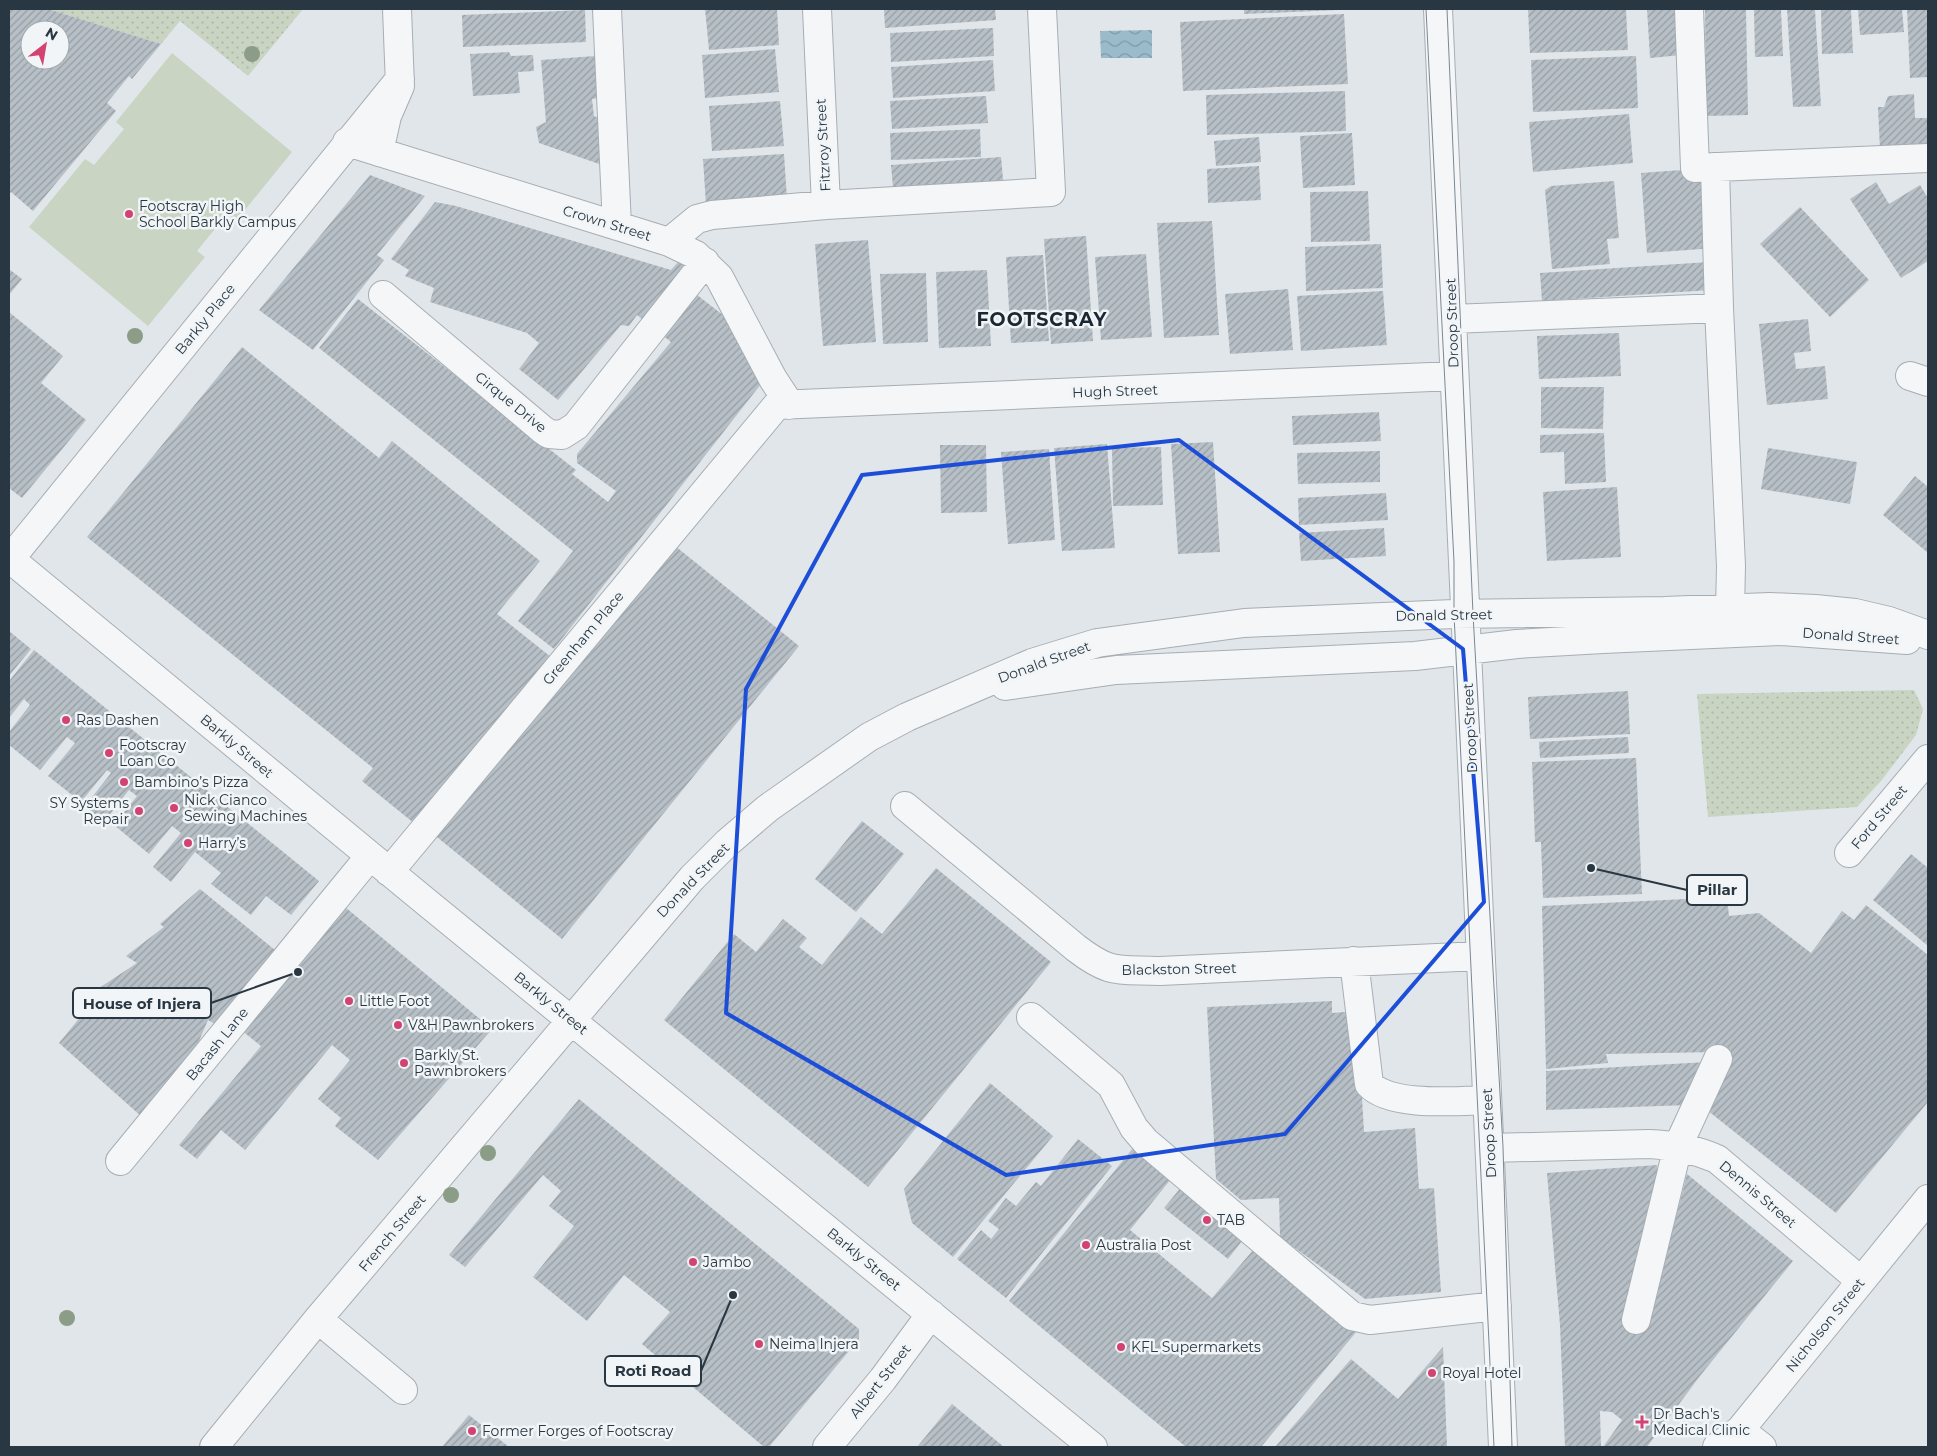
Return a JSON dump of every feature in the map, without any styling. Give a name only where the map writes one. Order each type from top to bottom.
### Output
[{"type":"street","points":[[379,152],[387,116],[400,90],[397,9]]},
{"type":"street","points":[[607,9],[617,226]]},
{"type":"street","name":"Fitzroy Street","points":[[669,242],[697,218],[826,205],[817,9]]},
{"type":"street","points":[[826,205],[1051,192],[1042,9]]},
{"type":"street","name":"Droop Street","points":[[1438,9],[1503,1447]]},
{"type":"street","points":[[1689,9],[1695,168],[1928,158]]},
{"type":"street","name":"Barkly Place","points":[[10,559],[400,78]]},
{"type":"street","name":"Crown Street","points":[[347,142],[669,242],[687,250],[705,262],[725,286],[773,379],[783,405]]},
{"type":"street","points":[[1715,167],[1719,308],[1731,566],[1730,609]]},
{"type":"street","name":"Cirque Drive","points":[[383,295],[543,430],[549,434],[562,435],[576,426],[705,262]]},
{"type":"street","points":[[1452,319],[1719,308]]},
{"type":"street","name":"Hugh Street","points":[[783,405],[1454,376]]},
{"type":"street","name":"Greenham Place","points":[[380,864],[783,405]]},
{"type":"street","name":"Barkly Street","points":[[10,559],[1093,1447]]},
{"type":"street","name":"Donald Street","points":[[572,1020],[692,878],[727,843],[768,808],[869,737],[907,717],[1032,663],[1085,646],[1115,640],[1244,623],[1464,614],[1770,607],[1833,610],[1889,621],[1928,635]]},
{"type":"street","name":"Donald Street","points":[[966,692],[1116,670],[1415,656],[1517,644],[1782,631],[1928,641]]},
{"type":"street","name":"Ford Street","points":[[1849,852],[1928,759]]},
{"type":"street","name":"Blackston Street","points":[[905,806],[1093,962],[1107,968],[1120,971],[1160,971],[1480,956]]},
{"type":"street","name":"Bacash Lane","points":[[120,1161],[380,864]]},
{"type":"street","points":[[1354,962],[1368,1084],[1374,1090],[1388,1095],[1416,1100],[1487,1100]]},
{"type":"street","points":[[1031,1017],[1111,1085],[1134,1128],[1146,1142],[1352,1316],[1370,1320],[1497,1306]]},
{"type":"street","name":"French Street","points":[[214,1447],[318,1319],[572,1020]]},
{"type":"street","points":[[1636,1320],[1678,1146],[1718,1059]]},
{"type":"street","name":"Dennis Street","points":[[1490,1148],[1649,1144],[1678,1146],[1697,1150],[1717,1159],[1861,1281]]},
{"type":"street","name":"Nicholson Street","points":[[1717,1447],[1740,1430],[1928,1199]]},
{"type":"street","name":"Albert Street","points":[[827,1447],[883,1379],[931,1314]]},
{"type":"street","points":[[318,1319],[403,1390]]},
{"type":"street","points":[[1740,1430],[1762,1447]]},
{"type":"highlighted area","points":[[1179,440],[1463,649],[1484,902],[1285,1134],[1006,1175],[726,1013],[746,689],[862,475]]},
{"type":"green space","points":[[48,9],[303,9],[248,76],[180,21],[161,44]]},
{"type":"green space","points":[[172,53],[292,152],[236,221],[227,214],[197,251],[205,257],[148,326],[29,227],[85,159],[94,165],[124,129],[116,122]]},
{"type":"green space","points":[[1914,690],[1923,709],[1916,735],[1881,781],[1857,807],[1708,817],[1697,694]]},
{"type":"water","points":[[1152,30],[1152,58],[1101,58],[1100,31]]},
{"type":"building","points":[[9,9],[48,9],[161,44],[132,79],[129,76],[107,103],[116,111],[33,211],[11,192],[9,195]]},
{"type":"building","points":[[705,9],[777,9],[779,45],[709,50]]},
{"type":"building","points":[[884,9],[995,9],[996,20],[885,28]]},
{"type":"building","points":[[1244,9],[1338,9],[1338,10],[1244,14]]},
{"type":"building","points":[[1528,9],[1626,9],[1628,50],[1530,53]]},
{"type":"building","points":[[1647,9],[1679,9],[1682,55],[1650,58]]},
{"type":"building","points":[[1705,9],[1746,9],[1748,115],[1706,116]]},
{"type":"building","points":[[1754,9],[1781,9],[1783,56],[1755,57]]},
{"type":"building","points":[[1787,9],[1815,10],[1821,106],[1793,107]]},
{"type":"building","points":[[1821,9],[1851,9],[1853,53],[1822,54]]},
{"type":"building","points":[[1858,9],[1902,9],[1904,32],[1860,35]]},
{"type":"building","points":[[1907,9],[1928,9],[1928,77],[1910,78]]},
{"type":"building","points":[[585,10],[586,42],[463,47],[462,15]]},
{"type":"building","points":[[1344,14],[1348,84],[1183,91],[1180,22]]},
{"type":"building","points":[[993,28],[994,56],[891,62],[890,33]]},
{"type":"building","points":[[775,49],[779,92],[705,98],[702,55]]},
{"type":"building","points":[[509,52],[511,56],[533,55],[534,71],[518,72],[520,93],[473,96],[470,54]]},
{"type":"building","points":[[595,56],[599,98],[592,99],[594,116],[598,118],[602,165],[539,143],[536,127],[546,122],[541,60]]},
{"type":"building","points":[[1636,56],[1638,108],[1533,112],[1531,60]]},
{"type":"building","points":[[993,60],[995,91],[893,98],[891,67]]},
{"type":"building","points":[[1345,91],[1346,131],[1207,135],[1206,95]]},
{"type":"building","points":[[1914,94],[1915,118],[1928,118],[1928,147],[1880,150],[1878,107],[1884,107],[1888,96]]},
{"type":"building","points":[[986,96],[988,123],[892,129],[890,101]]},
{"type":"building","points":[[780,101],[784,146],[712,151],[709,106]]},
{"type":"building","points":[[1629,114],[1633,163],[1533,172],[1529,122]]},
{"type":"building","points":[[980,129],[981,157],[891,160],[890,133]]},
{"type":"building","points":[[1352,133],[1355,185],[1303,188],[1300,136]]},
{"type":"building","points":[[1259,137],[1261,162],[1216,166],[1214,141]]},
{"type":"building","points":[[784,154],[787,199],[706,205],[703,159]]},
{"type":"building","points":[[1001,157],[1004,190],[894,199],[891,165]]},
{"type":"building","points":[[1259,166],[1261,200],[1208,203],[1207,169]]},
{"type":"building","points":[[1709,168],[1715,248],[1647,253],[1641,173]]},
{"type":"building","points":[[370,175],[425,196],[377,255],[384,260],[313,350],[259,310]]},
{"type":"building","points":[[1614,181],[1619,238],[1607,239],[1610,264],[1552,269],[1545,190],[1551,186]]},
{"type":"building","points":[[1876,182],[1889,204],[1920,185],[1928,198],[1928,261],[1901,278],[1850,199]]},
{"type":"building","points":[[1368,191],[1370,241],[1311,242],[1310,192]]},
{"type":"building","points":[[435,202],[456,206],[671,270],[679,261],[699,275],[692,291],[732,322],[761,384],[554,649],[518,621],[573,551],[319,348],[358,299],[576,470],[572,474],[608,502],[616,491],[577,463],[577,454],[671,342],[637,315],[629,326],[621,325],[558,400],[519,369],[539,343],[527,333],[430,302],[434,288],[405,276],[409,270],[391,259]]},
{"type":"building","points":[[1800,207],[1869,280],[1830,317],[1760,244]]},
{"type":"building","points":[[1212,221],[1219,335],[1164,338],[1157,223]]},
{"type":"building","points":[[1086,236],[1093,341],[1051,344],[1044,239]]},
{"type":"building","points":[[868,240],[876,342],[823,346],[815,244]]},
{"type":"building","points":[[1381,244],[1383,288],[1306,291],[1305,247]]},
{"type":"building","points":[[1146,254],[1152,337],[1101,340],[1095,257]]},
{"type":"building","points":[[1043,255],[1049,341],[1011,343],[1006,257]]},
{"type":"building","points":[[1709,262],[1711,290],[1542,301],[1540,273]]},
{"type":"building","points":[[9,269],[22,279],[9,295]]},
{"type":"building","points":[[987,270],[991,346],[939,348],[936,272]]},
{"type":"building","points":[[926,273],[928,342],[883,344],[880,274]]},
{"type":"building","points":[[1288,289],[1293,350],[1230,354],[1225,294]]},
{"type":"building","points":[[1383,291],[1387,345],[1301,351],[1297,296]]},
{"type":"building","points":[[9,312],[63,356],[41,383],[86,420],[22,498],[9,488]]},
{"type":"building","points":[[1808,319],[1811,351],[1794,353],[1796,369],[1825,366],[1828,399],[1767,405],[1759,324]]},
{"type":"building","points":[[1619,333],[1621,376],[1539,379],[1537,336]]},
{"type":"building","points":[[242,347],[379,458],[392,441],[540,561],[497,614],[551,657],[415,824],[362,781],[373,768],[87,537]]},
{"type":"building","points":[[1541,387],[1604,387],[1603,429],[1541,428]]},
{"type":"building","points":[[1379,412],[1381,441],[1293,445],[1292,416]]},
{"type":"building","points":[[1604,433],[1606,482],[1565,484],[1564,452],[1540,453],[1540,435]]},
{"type":"building","points":[[1213,442],[1220,552],[1178,554],[1171,444]]},
{"type":"building","points":[[1107,444],[1115,548],[1062,551],[1054,448]]},
{"type":"building","points":[[940,445],[986,445],[987,512],[941,513]]},
{"type":"building","points":[[1161,447],[1163,505],[1113,506],[1112,448]]},
{"type":"building","points":[[1768,448],[1857,462],[1850,504],[1761,489]]},
{"type":"building","points":[[1049,449],[1055,540],[1008,544],[1001,452]]},
{"type":"building","points":[[1380,451],[1380,482],[1298,484],[1297,453]]},
{"type":"building","points":[[1915,476],[1928,487],[1928,553],[1883,515]]},
{"type":"building","points":[[1617,487],[1621,557],[1547,561],[1543,492]]},
{"type":"building","points":[[1386,493],[1388,520],[1299,525],[1298,498]]},
{"type":"building","points":[[1384,528],[1386,556],[1301,561],[1299,533]]},
{"type":"building","points":[[669,541],[799,646],[562,939],[432,833]]},
{"type":"building","points":[[9,631],[31,649],[9,676]]},
{"type":"building","points":[[34,650],[319,881],[291,915],[266,896],[251,915],[211,884],[221,873],[195,852],[171,882],[153,867],[181,833],[172,826],[149,854],[114,825],[137,796],[129,790],[104,822],[85,806],[111,773],[107,770],[81,802],[48,776],[75,743],[67,737],[40,770],[9,745],[9,732],[30,705],[24,699],[9,718],[9,681]]},
{"type":"building","points":[[1628,691],[1630,734],[1530,739],[1528,697]]},
{"type":"building","points":[[1628,737],[1629,753],[1540,758],[1539,742]]},
{"type":"building","points":[[1636,758],[1642,894],[1543,898],[1541,842],[1535,842],[1532,762]]},
{"type":"building","points":[[862,821],[904,854],[856,912],[815,879]]},
{"type":"building","points":[[1911,854],[1928,868],[1928,946],[1873,900]]},
{"type":"building","points":[[936,868],[1051,962],[868,1187],[664,1020],[734,934],[756,952],[783,919],[807,938],[799,947],[822,965],[861,917],[882,934]]},
{"type":"building","points":[[200,889],[275,950],[263,978],[223,1029],[208,1020],[186,1071],[142,1117],[59,1043],[95,999],[90,994],[137,963],[126,956],[164,927],[160,924]]},
{"type":"building","points":[[1727,897],[1729,916],[1759,913],[1811,953],[1842,911],[1854,920],[1866,905],[1928,955],[1928,1102],[1836,1213],[1707,1110],[1719,1052],[1606,1054],[1608,1063],[1546,1069],[1542,906]]},
{"type":"building","points":[[339,902],[492,1029],[378,1160],[335,1126],[341,1118],[318,1099],[350,1060],[332,1045],[245,1150],[221,1130],[197,1159],[179,1145],[261,1046],[236,1026]]},
{"type":"building","points":[[1332,1001],[1332,1013],[1357,1011],[1364,1132],[1415,1128],[1419,1189],[1434,1188],[1441,1292],[1365,1299],[1280,1237],[1279,1198],[1241,1200],[1216,1179],[1207,1007]]},
{"type":"building","points":[[1708,1062],[1689,1105],[1546,1110],[1546,1071]]},
{"type":"building","points":[[990,1083],[1053,1136],[953,1257],[912,1223],[904,1189]]},
{"type":"building","points":[[579,1099],[859,1329],[859,1339],[769,1447],[764,1447],[642,1344],[670,1312],[624,1275],[587,1321],[533,1277],[574,1226],[549,1206],[561,1191],[543,1175],[465,1267],[449,1255]]},
{"type":"building","points":[[1078,1139],[1112,1166],[1006,1298],[957,1259],[981,1230],[991,1239],[999,1229],[988,1221],[1006,1198],[1016,1206],[1036,1182],[1041,1186]]},
{"type":"building","points":[[1133,1148],[1171,1179],[1130,1230],[1212,1298],[1254,1249],[1357,1331],[1261,1447],[1186,1447],[1009,1301]]},
{"type":"building","points":[[1657,1165],[1660,1204],[1648,1205],[1652,1232],[1643,1330],[1664,1264],[1687,1174],[1793,1261],[1700,1376],[1647,1447],[1603,1447],[1622,1420],[1612,1412],[1600,1411],[1601,1447],[1565,1447],[1560,1325],[1547,1173]]},
{"type":"building","name":"TAB","points":[[1186,1181],[1249,1232],[1228,1259],[1164,1208]]},
{"type":"building","points":[[1443,1347],[1447,1447],[1275,1447],[1351,1359],[1398,1399]]},
{"type":"building","points":[[952,1404],[1004,1447],[917,1447]]},
{"type":"building","name":"Former Forges of Footscray","points":[[469,1415],[509,1447],[442,1447]]},
{"type":"tram line","points":[[1426,9],[1454,562],[1454,614],[1494,1447]]},
{"type":"tram line","points":[[1447,9],[1473,614],[1503,1147],[1512,1447]]},
{"type":"place","name":"Footscray High School Barkly Campus","points":[[129,214]]},
{"type":"place","name":"Ras Dashen","points":[[66,720]]},
{"type":"place","name":"Footscray Loan Co","points":[[109,753]]},
{"type":"place","name":"Bambino’s Pizza","points":[[124,782]]},
{"type":"place","name":"Nick Cianco Sewing Machines","points":[[174,808]]},
{"type":"place","name":"SY Systems Repair","points":[[139,811]]},
{"type":"place","name":"Harry’s","points":[[188,843]]},
{"type":"place","name":"Pillar","points":[[1591,868]]},
{"type":"place","name":"House of Injera","points":[[298,972]]},
{"type":"place","name":"Little Foot","points":[[349,1001]]},
{"type":"place","name":"V&H Pawnbrokers","points":[[398,1025]]},
{"type":"place","name":"Barkly St. Pawnbrokers","points":[[404,1063]]},
{"type":"place","name":"TAB","points":[[1207,1220]]},
{"type":"place","name":"Australia Post","points":[[1086,1245]]},
{"type":"place","name":"Jambo","points":[[693,1262]]},
{"type":"place","name":"Roti Road","points":[[733,1295]]},
{"type":"place","name":"Neima Injera","points":[[759,1344]]},
{"type":"place","name":"KFL Supermarkets","points":[[1121,1347]]},
{"type":"place","name":"Royal Hotel","points":[[1432,1373]]},
{"type":"place","name":"Dr Bach's Medical Clinic","points":[[1642,1422]]},
{"type":"place","name":"Former Forges of Footscray","points":[[472,1431]]},
{"type":"district","name":"FOOTSCRAY","points":[[1042,319]]}]
